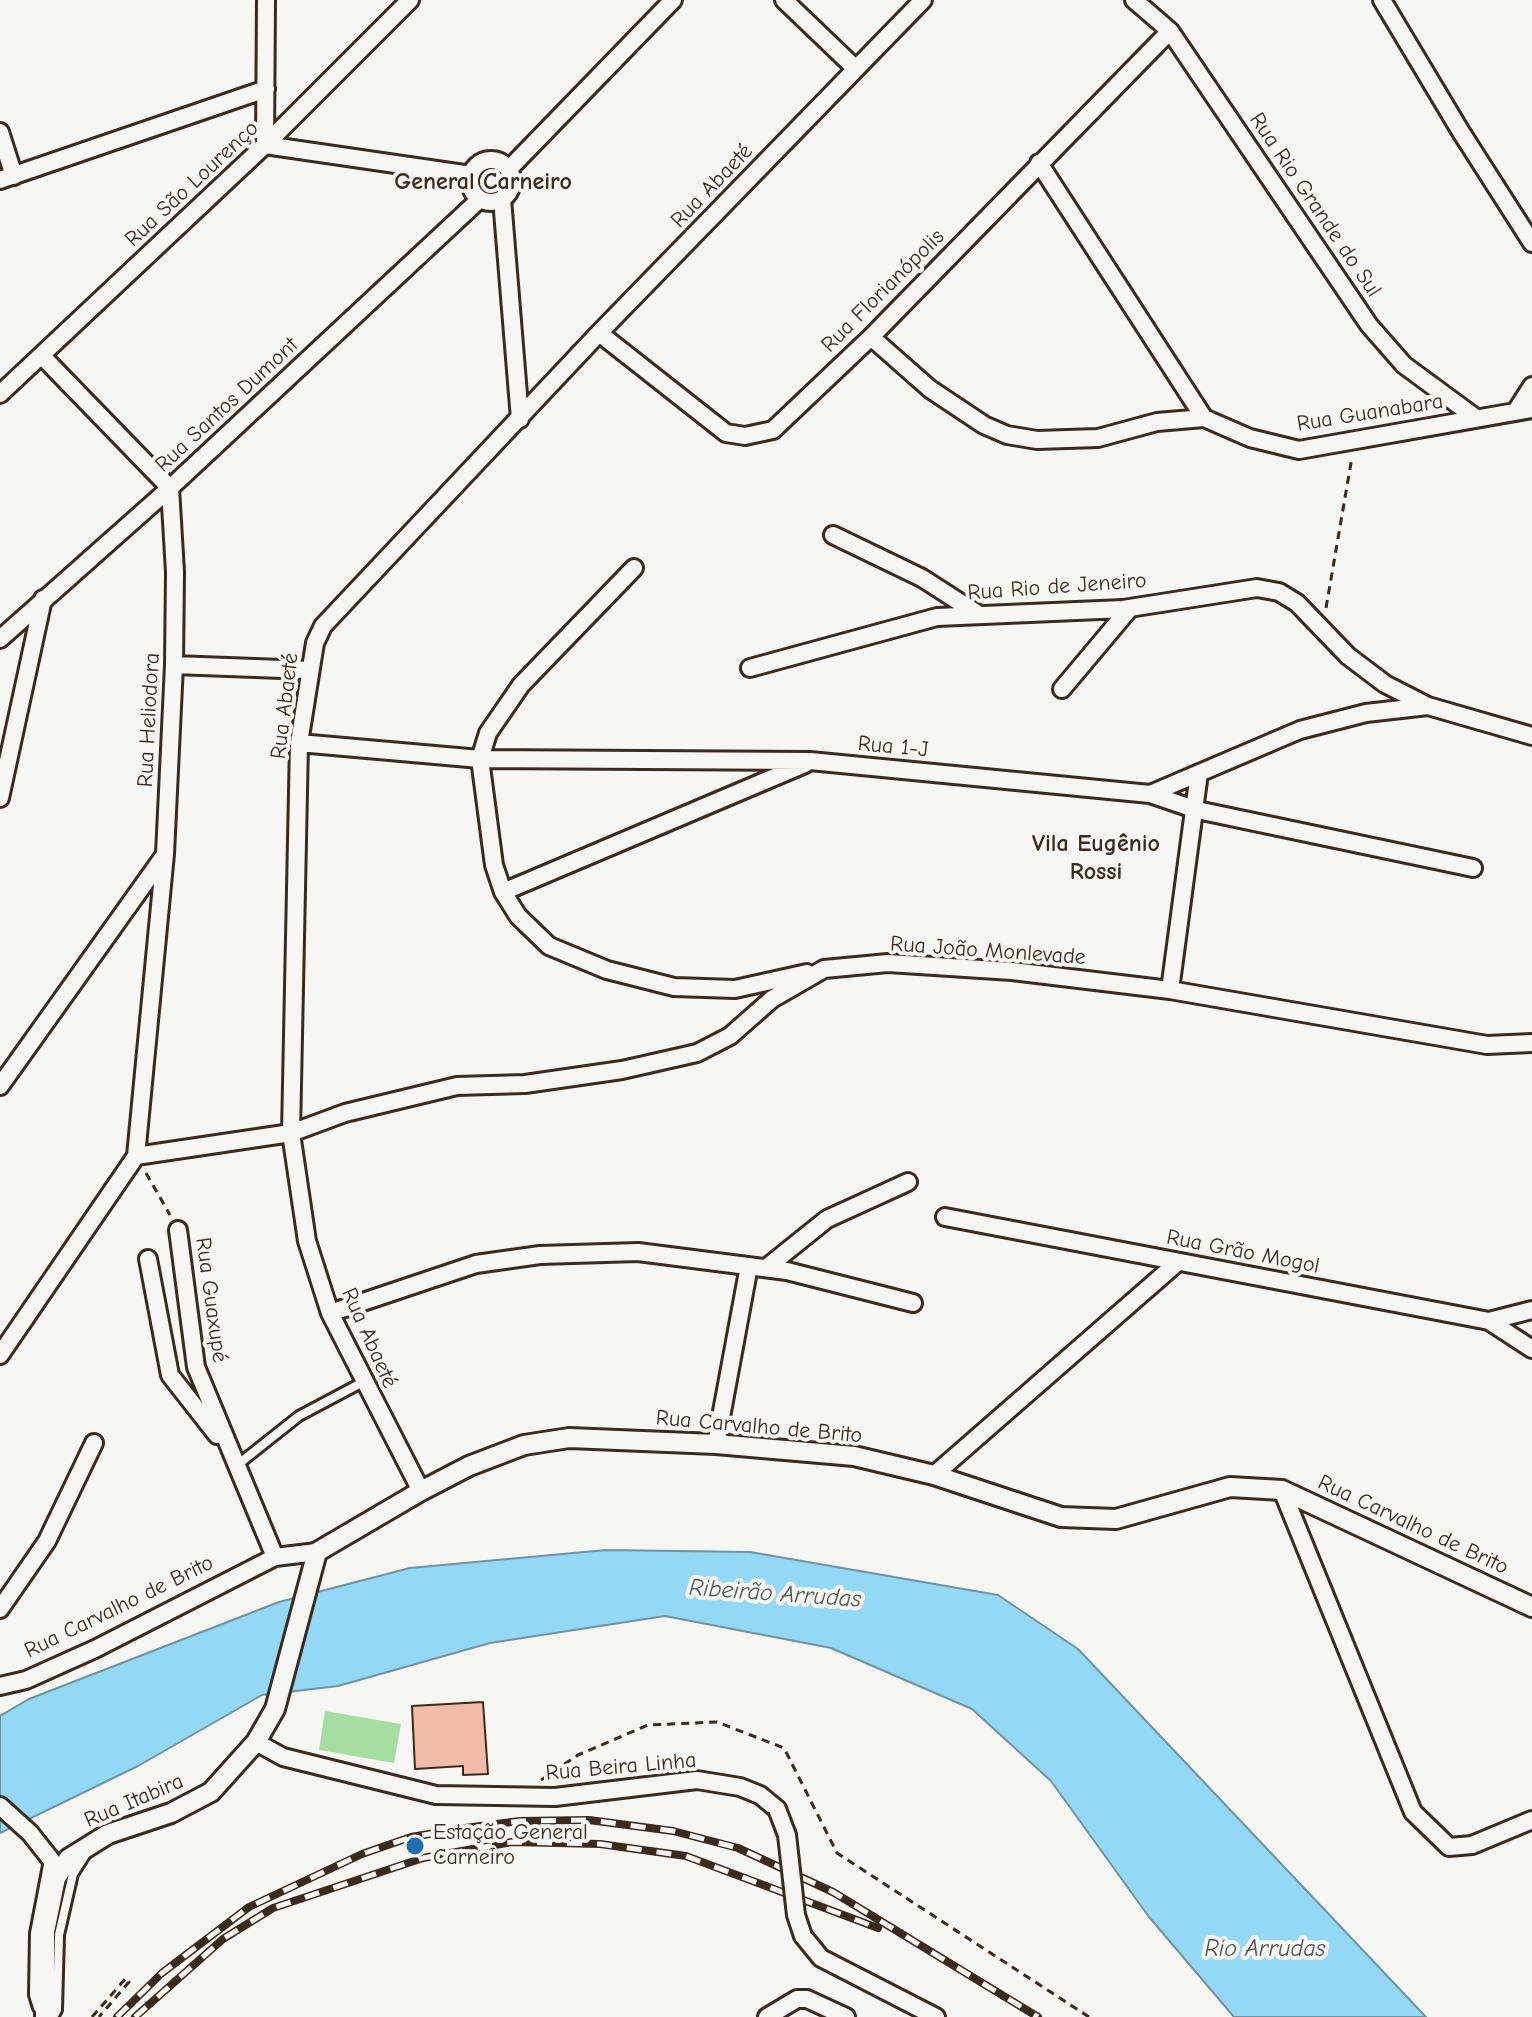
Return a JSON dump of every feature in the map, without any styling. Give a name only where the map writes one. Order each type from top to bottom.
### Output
[{"type":"street","points":[[266,0],[265,145],[471,175]]},
{"type":"street","name":"Rua São Lourenço","points":[[0,394],[265,145],[410,0]]},
{"type":"street","points":[[509,169],[492,160],[478,164],[471,175],[472,189],[480,199],[491,202],[502,199],[511,189],[509,169],[673,0]]},
{"type":"street","points":[[784,0],[856,69]]},
{"type":"street","name":"Rua Abaeté","points":[[421,1491],[330,1313],[307,1241],[291,1133],[299,743],[309,670],[323,626],[599,333],[923,0]]},
{"type":"street","name":"Rua Rio Grande do Sul","points":[[1134,0],[1170,31],[1369,325],[1404,365],[1476,418]]},
{"type":"street","points":[[1382,0],[1532,243]]},
{"type":"street","name":"Rua Florianópolis","points":[[599,333],[726,433],[745,436],[773,430],[871,337],[1170,31]]},
{"type":"street","points":[[0,132],[7,178],[266,89]]},
{"type":"street","points":[[1039,163],[1204,418]]},
{"type":"street","name":"Rua Santos Dumont","points":[[0,639],[170,488],[480,199]]},
{"type":"street","points":[[502,199],[520,419]]},
{"type":"street","name":"Rua Guanabara","points":[[871,337],[930,389],[984,425],[1007,435],[1065,441],[1098,438],[1157,422],[1204,418],[1250,438],[1288,448],[1355,442],[1524,410]]},
{"type":"street","points":[[42,356],[170,488]]},
{"type":"street","points":[[1524,410],[1532,386]]},
{"type":"street","name":"Rua Heliodora","points":[[165,854],[174,665],[175,572],[170,488]]},
{"type":"street","points":[[833,535],[922,578],[978,614]]},
{"type":"street","points":[[634,568],[521,685],[488,733],[480,759],[494,865],[503,892],[518,916],[549,946],[607,970],[660,983],[735,989],[824,969]]},
{"type":"street","name":"Rua Rio de Jeneiro","points":[[750,668],[937,617],[1130,608],[1257,588],[1279,592],[1297,603],[1322,631],[1385,684],[1428,706]]},
{"type":"street","points":[[0,798],[43,599]]},
{"type":"street","points":[[1062,689],[1130,608]]},
{"type":"street","points":[[174,665],[309,670]]},
{"type":"street","points":[[1150,794],[1300,730],[1366,713],[1428,706],[1532,736]]},
{"type":"street","name":"Rua 1-J","points":[[299,743],[480,759],[810,761],[1150,794],[1197,810],[1473,868]]},
{"type":"street","points":[[503,892],[810,761]]},
{"type":"street","points":[[1170,990],[1197,810],[1199,773]]},
{"type":"street","points":[[0,1086],[165,854]]},
{"type":"street","points":[[0,1353],[136,1156],[165,854]]},
{"type":"street","name":"Rua João Monlevade","points":[[136,1156],[291,1133],[345,1113],[457,1086],[525,1084],[622,1070],[697,1053],[730,1036],[772,999],[824,969],[888,963],[1012,971],[1170,990],[1487,1045],[1532,1043]]},
{"type":"street","points":[[766,1268],[827,1219],[908,1182]]},
{"type":"street","name":"Rua Grão Mogol","points":[[945,1217],[1489,1321],[1532,1310]]},
{"type":"street","name":"Rua Guaxupé","points":[[178,1230],[196,1367],[275,1557]]},
{"type":"street","points":[[330,1313],[476,1264],[540,1255],[638,1252],[766,1268],[913,1303]]},
{"type":"street","points":[[148,1259],[170,1375],[227,1446]]},
{"type":"street","points":[[934,1475],[1178,1262]]},
{"type":"street","points":[[716,1444],[749,1266]]},
{"type":"street","points":[[1489,1321],[1532,1349]]},
{"type":"street","name":"Rua Carvalho de Brito","points":[[0,1686],[26,1680],[95,1649],[275,1557],[317,1552],[469,1466],[524,1445],[569,1438],[716,1444],[854,1456],[934,1475],[1061,1517],[1116,1519],[1230,1487],[1282,1490],[1532,1607]]},
{"type":"street","points":[[0,1609],[47,1541],[94,1443]]},
{"type":"street","points":[[1282,1490],[1413,1812],[1449,1847],[1472,1845],[1532,1820]]},
{"type":"street","name":"Rua Itabira","points":[[54,1865],[108,1834],[171,1813],[211,1792],[256,1742],[275,1709],[317,1552]]},
{"type":"street","name":"Rua Beira Linha","points":[[256,1742],[283,1757],[436,1795],[555,1797],[697,1780],[740,1787],[760,1795],[777,1809],[787,1835],[796,1915],[803,1936],[821,1958],[936,2017]]},
{"type":"street","points":[[0,1806],[30,1833],[54,1865],[45,1932],[43,2017]]},
{"type":"street","points":[[767,2017],[787,2002],[807,1999],[846,2017]]},
{"type":"street","name":"Rua Beira Linha","points":[[913,2004],[925,2017]]},
{"type":"lane","points":[[235,1466],[299,1416],[363,1382]]},
{"type":"lane","points":[[53,2017],[57,2010],[59,1935],[73,1874],[93,1843]]},
{"type":"path","points":[[1322,631],[1355,442]]},
{"type":"path","name":"Rua Guaxupé","points":[[136,1156],[178,1230]]},
{"type":"path","points":[[541,1780],[578,1755],[648,1725],[717,1722],[784,1748],[837,1853],[1089,2017]]},
{"type":"path","points":[[92,2017],[126,1978],[129,1982],[99,2017]]},
{"type":"green space","points":[[325,1711],[401,1724],[394,1763],[319,1750]]},
{"type":"water","name":"Rio Arrudas","points":[[606,1550],[750,1552],[998,1595],[1078,1649],[1426,2017],[1234,2017],[1149,1917],[1051,1781],[972,1709],[831,1648],[665,1616],[490,1643],[338,1686],[262,1695],[138,1766],[0,1833],[0,1716],[29,1699],[279,1602],[410,1568]]},
{"type":"building","points":[[483,1702],[488,1774],[463,1775],[463,1766],[415,1769],[412,1706]]},
{"type":"railway","points":[[117,2017],[162,1973],[249,1907],[362,1854],[411,1837],[465,1828],[520,1821],[589,1820],[673,1831],[738,1848],[833,1892],[1038,2017]]},
{"type":"railway","points":[[135,2017],[223,1939],[273,1908],[423,1858],[512,1842],[600,1844],[686,1856],[878,1928]]},
{"type":"place","name":"Estação General Carneiro","points":[[415,1846]]},
{"type":"district","name":"General Carneiro","points":[[483,182]]},
{"type":"district","name":"Vila Eugênio Rossi","points":[[1096,858]]},
{"type":"water label","name":"Ribeirão Arrudas","points":[[775,1594]]}]
